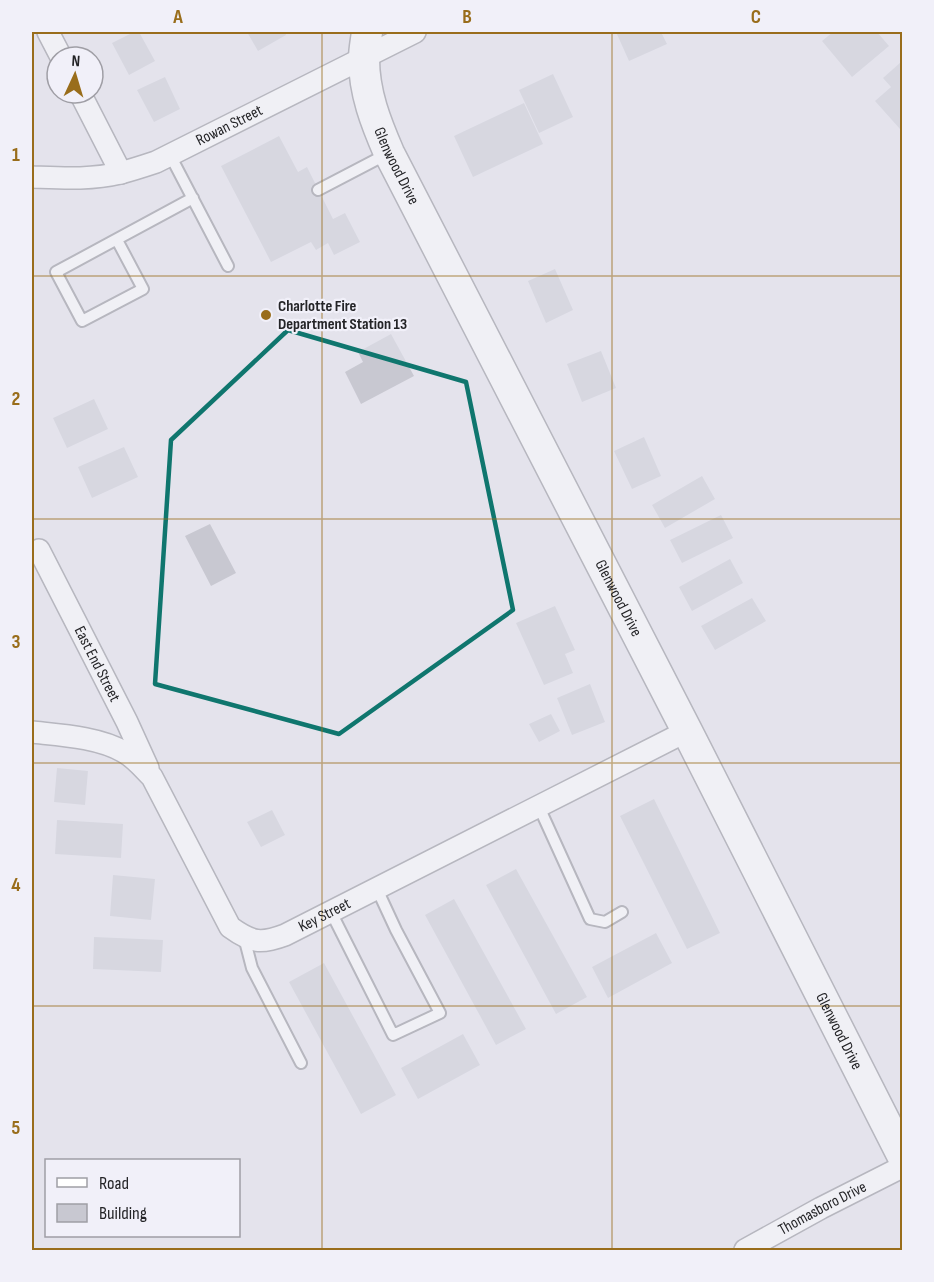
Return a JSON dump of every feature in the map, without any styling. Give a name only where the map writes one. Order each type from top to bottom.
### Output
[{"type":"street","name":"Rowan Street","points":[[32,177],[69,179],[100,177],[156,162],[365,44],[415,32]]},
{"type":"street","name":"Glenwood Drive","points":[[365,44],[366,85],[374,118],[389,153],[903,1155]]},
{"type":"street","points":[[86,105],[121,173]]},
{"type":"street","name":"East End Street","points":[[35,548],[128,722],[152,777]]},
{"type":"street","name":"Key Street","points":[[244,937],[269,941],[285,935],[687,731]]},
{"type":"street","points":[[32,732],[75,736],[113,747],[139,763],[152,777],[230,927],[244,937]]},
{"type":"street","name":"Thomasboro Drive","points":[[745,1251],[821,1208],[903,1167]]},
{"type":"lane","points":[[318,190],[389,153]]},
{"type":"lane","points":[[170,154],[228,266]]},
{"type":"lane","points":[[117,240],[143,289],[82,321],[56,272],[193,198]]},
{"type":"lane","points":[[539,807],[590,919],[605,922],[622,912]]},
{"type":"lane","points":[[331,912],[393,1035],[440,1013],[377,889]]},
{"type":"lane","points":[[244,937],[252,968],[301,1063]]},
{"type":"highlighted area","points":[[288,330],[466,382],[513,610],[339,734],[155,684],[171,440]]},
{"type":"building","points":[[134,32],[139,32],[155,61],[129,75],[112,43]]},
{"type":"building","points":[[247,32],[285,32],[286,35],[258,51]]},
{"type":"building","points":[[616,32],[661,32],[667,44],[629,61]]},
{"type":"building","points":[[833,32],[877,32],[889,46],[852,77],[822,41]]},
{"type":"building","points":[[901,62],[902,127],[900,129],[875,101],[891,87],[883,78]]},
{"type":"building","points":[[553,74],[573,117],[539,133],[519,90]]},
{"type":"building","points":[[165,77],[180,109],[154,122],[137,90]]},
{"type":"building","points":[[524,103],[543,144],[473,177],[454,136]]},
{"type":"building","points":[[279,136],[298,172],[307,167],[333,219],[345,213],[360,242],[334,255],[328,243],[316,250],[311,242],[271,262],[221,166]]},
{"type":"building","points":[[555,269],[573,310],[546,323],[528,281]]},
{"type":"building","points":[[391,334],[414,376],[361,404],[345,372],[363,362],[358,352]]},
{"type":"building","points":[[601,351],[616,388],[582,402],[567,364]]},
{"type":"building","points":[[94,399],[108,429],[67,448],[53,418]]},
{"type":"building","points":[[644,437],[661,476],[632,489],[614,451]]},
{"type":"building","points":[[124,447],[138,477],[92,498],[78,467]]},
{"type":"building","points":[[702,476],[715,499],[665,528],[652,505]]},
{"type":"building","points":[[721,515],[733,538],[682,563],[670,540]]},
{"type":"building","points":[[210,524],[236,573],[211,586],[185,536]]},
{"type":"building","points":[[730,559],[743,583],[692,611],[679,587]]},
{"type":"building","points":[[752,598],[766,621],[715,650],[701,626]]},
{"type":"building","points":[[555,606],[575,650],[565,654],[573,673],[544,685],[516,623]]},
{"type":"building","points":[[590,684],[605,722],[572,735],[557,698]]},
{"type":"building","points":[[551,714],[560,731],[539,742],[529,724]]},
{"type":"building","points":[[57,768],[88,771],[85,805],[54,802]]},
{"type":"building","points":[[654,799],[720,933],[687,949],[620,816]]},
{"type":"building","points":[[272,810],[285,835],[261,847],[247,822]]},
{"type":"building","points":[[57,820],[123,824],[121,858],[55,854]]},
{"type":"building","points":[[516,869],[587,997],[556,1014],[486,885]]},
{"type":"building","points":[[113,875],[155,879],[151,920],[110,916]]},
{"type":"building","points":[[454,899],[526,1029],[496,1045],[425,915]]},
{"type":"building","points":[[656,933],[672,963],[608,998],[592,967]]},
{"type":"building","points":[[94,937],[163,940],[161,972],[93,969]]},
{"type":"building","points":[[324,963],[396,1095],[361,1114],[289,982]]},
{"type":"building","points":[[463,1034],[480,1065],[418,1099],[401,1068]]},
{"type":"place","name":"Charlotte Fire Department Station 13","points":[[266,315]]}]
